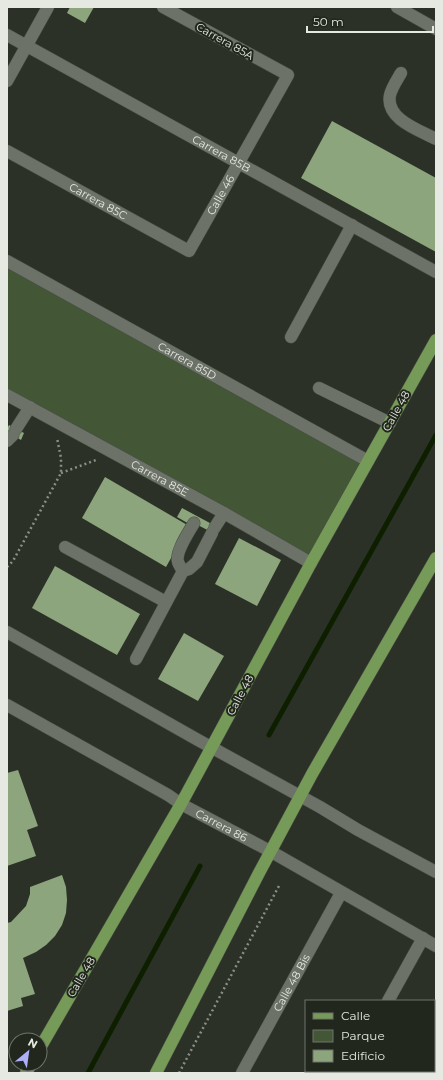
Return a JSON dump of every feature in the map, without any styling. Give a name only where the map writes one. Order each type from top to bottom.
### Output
[{"type":"main road","name":"Calle 48","points":[[48,1034],[181,804],[311,563],[436,340]]},
{"type":"main road","points":[[156,1073],[270,851],[436,558]]},
{"type":"street","points":[[7,81],[48,7]]},
{"type":"street","name":"Carrera 85A","points":[[163,7],[288,75]]},
{"type":"street","points":[[397,7],[436,29]]},
{"type":"street","name":"Carrera 85B","points":[[7,35],[436,272]]},
{"type":"street","points":[[401,73],[390,97],[390,105],[393,112],[405,123],[436,139]]},
{"type":"street","name":"Calle 46","points":[[188,252],[288,75]]},
{"type":"street","name":"Carrera 85C","points":[[7,151],[188,252]]},
{"type":"street","points":[[291,337],[352,225]]},
{"type":"street","name":"Carrera 85D","points":[[7,261],[368,461]]},
{"type":"street","points":[[319,388],[390,423]]},
{"type":"street","name":"Carrera 85E","points":[[7,395],[224,513],[311,563]]},
{"type":"street","points":[[12,435],[30,407]]},
{"type":"street","points":[[183,570],[178,561],[179,550],[206,504]]},
{"type":"street","points":[[183,570],[189,569],[197,562],[224,513]]},
{"type":"street","points":[[65,547],[166,602]]},
{"type":"street","points":[[136,659],[183,570]]},
{"type":"street","points":[[7,632],[436,872]]},
{"type":"street","name":"Carrera 86","points":[[7,705],[168,795],[181,804],[270,851],[436,946]]},
{"type":"street","name":"Calle 48 Bis","points":[[242,1073],[341,893]]},
{"type":"street","points":[[389,1000],[423,938]]},
{"type":"path","points":[[7,567],[13,561],[61,473],[61,458],[54,420]]},
{"type":"path","points":[[61,473],[116,454]]},
{"type":"path","points":[[179,1073],[280,884]]},
{"type":"green space","points":[[7,261],[368,461],[311,563],[7,395]]},
{"type":"building","points":[[70,7],[94,7],[85,23],[67,13]]},
{"type":"building","points":[[332,121],[436,178],[436,252],[301,178]]},
{"type":"building","points":[[9,425],[24,433],[21,440],[7,432]]},
{"type":"building","points":[[105,477],[189,526],[166,567],[82,518]]},
{"type":"building","points":[[182,508],[221,529],[217,535],[192,522],[191,525],[177,517]]},
{"type":"building","points":[[239,538],[281,560],[257,606],[215,584]]},
{"type":"building","points":[[55,566],[140,614],[117,655],[32,608]]},
{"type":"building","points":[[184,633],[224,656],[198,701],[158,679]]},
{"type":"building","points":[[18,770],[38,826],[27,830],[36,856],[7,866],[7,773]]},
{"type":"building","points":[[62,875],[66,887],[67,900],[66,913],[62,925],[55,936],[46,945],[23,958],[35,994],[21,998],[23,1006],[7,1011],[7,923],[11,922],[26,906],[30,894],[30,887]]},
{"type":"waterway","points":[[269,735],[436,435]]},
{"type":"waterway","points":[[88,1073],[200,866]]}]
